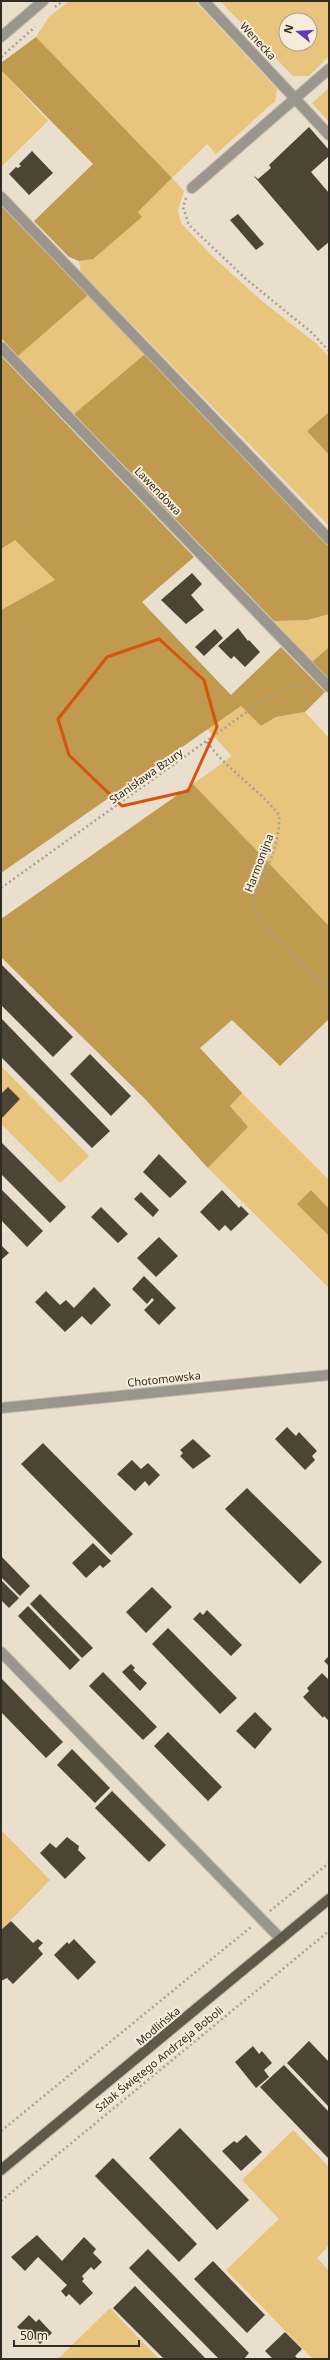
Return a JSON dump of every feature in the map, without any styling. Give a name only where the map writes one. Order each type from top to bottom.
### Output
[{"type":"main road","name":"Modlińska","points":[[1,2170],[329,1899]]},
{"type":"street","points":[[1,37],[43,1]]},
{"type":"street","name":"Wenecka","points":[[204,1],[329,135]]},
{"type":"street","points":[[192,188],[329,69]]},
{"type":"street","points":[[1,197],[329,539]]},
{"type":"street","name":"Lawendowa","points":[[1,347],[297,652],[329,687]]},
{"type":"street","name":"Chotomowska","points":[[1,1408],[329,1375]]},
{"type":"street","points":[[1,1652],[281,1939]]},
{"type":"path","points":[[192,188],[183,207],[189,225],[246,279],[306,328],[329,351]]},
{"type":"path","name":"Stanisława Bzury","points":[[1,888],[207,742],[265,699],[286,689],[304,685]]},
{"type":"path","name":"Harmonijna","points":[[207,742],[221,760],[252,787],[279,815],[280,828],[275,847],[253,901],[254,910],[260,920],[329,990]]},
{"type":"path","points":[[1,2131],[329,1863]]},
{"type":"path","name":"Szlak Świętego Andrzeja Boboli","points":[[1,2201],[329,1931]]},
{"type":"highlighted area","points":[[159,639],[204,680],[217,727],[188,791],[122,806],[69,755],[58,719],[107,657]]},
{"type":"shaded area","points":[[69,1],[195,1],[277,89],[275,101],[216,154],[207,144],[172,178],[36,37],[49,17]]},
{"type":"shaded area","points":[[220,1],[329,1],[329,56],[309,76],[293,76]]},
{"type":"shaded area","points":[[36,37],[172,178],[138,212],[142,217],[93,259],[79,261],[69,257],[34,221],[93,164],[1,70],[1,63]]},
{"type":"shaded area","points":[[1,70],[48,121],[1,167]]},
{"type":"shaded area","points":[[329,88],[329,122],[312,103]]},
{"type":"shaded area","points":[[172,178],[184,191],[178,210],[181,223],[212,256],[263,302],[317,344],[329,357],[329,412],[307,431],[329,455],[329,526],[81,272],[79,261],[93,259],[141,217],[138,212]]},
{"type":"shaded area","points":[[1,205],[88,295],[18,356],[1,338]]},
{"type":"shaded area","points":[[88,295],[145,354],[74,414],[18,356]]},
{"type":"shaded area","points":[[145,354],[329,546],[329,614],[308,620],[274,621],[74,414]]},
{"type":"shaded area","points":[[1,356],[194,557],[142,602],[231,695],[281,647],[325,692],[305,712],[276,717],[261,726],[241,706],[1,873],[1,610],[55,580],[15,540],[1,549]]},
{"type":"shaded area","points":[[329,412],[329,455],[307,431]]},
{"type":"shaded area","points":[[15,539],[55,580],[1,610],[1,549]]},
{"type":"shaded area","points":[[329,614],[329,647],[312,662],[274,621],[308,620]]},
{"type":"shaded area","points":[[329,647],[329,680],[312,662]]},
{"type":"shaded area","points":[[241,706],[261,726],[276,717],[305,712],[329,738],[329,926],[193,784],[232,756],[207,729]]},
{"type":"shaded area","points":[[193,784],[329,926],[329,1019],[280,1066],[232,1020],[200,1048],[242,1093],[230,1106],[248,1127],[208,1168],[145,1099],[1,957],[1,919]]},
{"type":"shaded area","points":[[1,1066],[89,1156],[60,1183],[1,1124]]},
{"type":"shaded area","points":[[242,1093],[329,1180],[329,1209],[311,1191],[298,1204],[329,1236],[329,1288],[208,1168],[248,1127],[230,1106]]},
{"type":"shaded area","points":[[311,1190],[329,1209],[329,1236],[297,1204]]},
{"type":"shaded area","points":[[1,1830],[50,1880],[1,1930]]},
{"type":"shaded area","points":[[293,2130],[329,2167],[329,2245],[317,2258],[329,2271],[329,2359],[313,2359],[226,2270],[279,2219],[242,2180]]},
{"type":"shaded area","points":[[110,2308],[159,2359],[58,2359]]},
{"type":"building","points":[[309,127],[329,150],[329,156],[311,172],[329,193],[329,242],[318,251],[253,175],[258,179],[271,168],[269,165]]},
{"type":"building","points":[[32,151],[53,173],[29,195],[9,174],[16,167],[18,168],[21,166],[19,164]]},
{"type":"building","points":[[238,214],[264,244],[256,250],[230,220]]},
{"type":"building","points":[[192,573],[202,584],[191,595],[204,610],[186,624],[161,600]]},
{"type":"building","points":[[238,628],[248,641],[249,640],[260,652],[245,667],[234,656],[231,659],[218,646]]},
{"type":"building","points":[[215,629],[223,638],[204,656],[195,647]]},
{"type":"building","points":[[1,964],[73,1037],[53,1057],[1,1005]]},
{"type":"building","points":[[1,1018],[110,1131],[92,1148],[1,1057]]},
{"type":"building","points":[[90,1054],[131,1096],[111,1116],[70,1074]]},
{"type":"building","points":[[8,1087],[20,1099],[1,1119],[1,1094]]},
{"type":"building","points":[[1,1142],[66,1207],[50,1223],[1,1174]]},
{"type":"building","points":[[159,1154],[187,1182],[170,1198],[143,1172]]},
{"type":"building","points":[[1,1189],[43,1231],[27,1247],[1,1220]]},
{"type":"building","points":[[222,1190],[239,1208],[241,1206],[249,1214],[231,1231],[225,1225],[219,1231],[200,1212]]},
{"type":"building","points":[[141,1192],[159,1210],[153,1217],[134,1199]]},
{"type":"building","points":[[101,1207],[128,1234],[118,1243],[91,1217]]},
{"type":"building","points":[[159,1237],[178,1256],[156,1277],[137,1258]]},
{"type":"building","points":[[1,1245],[9,1253],[1,1260]]},
{"type":"building","points":[[144,1276],[176,1308],[159,1325],[144,1310],[154,1300],[152,1298],[147,1304],[132,1289]]},
{"type":"building","points":[[94,1287],[111,1305],[91,1325],[82,1316],[65,1332],[35,1302],[46,1291],[60,1305],[66,1300],[74,1308]]},
{"type":"building","points":[[287,1427],[296,1436],[299,1432],[317,1451],[312,1456],[315,1460],[305,1470],[275,1439]]},
{"type":"building","points":[[193,1439],[211,1456],[193,1469],[180,1456],[183,1453],[180,1450]]},
{"type":"building","points":[[43,1443],[133,1534],[111,1555],[21,1464]]},
{"type":"building","points":[[132,1460],[141,1469],[148,1463],[160,1475],[149,1486],[145,1481],[135,1491],[117,1474]]},
{"type":"building","points":[[247,1488],[322,1562],[300,1584],[225,1509]]},
{"type":"building","points":[[93,1543],[111,1561],[103,1568],[100,1565],[86,1578],[72,1563]]},
{"type":"building","points":[[1,1556],[30,1586],[20,1596],[1,1577]]},
{"type":"building","points":[[1,1580],[19,1598],[9,1608],[1,1600]]},
{"type":"building","points":[[152,1587],[172,1607],[146,1633],[126,1612]]},
{"type":"building","points":[[40,1594],[93,1648],[82,1658],[30,1604]]},
{"type":"building","points":[[28,1606],[80,1660],[70,1670],[18,1616]]},
{"type":"building","points":[[207,1610],[242,1645],[231,1656],[193,1619],[200,1612],[203,1615]]},
{"type":"building","points":[[168,1628],[237,1698],[220,1714],[152,1644]]},
{"type":"building","points":[[329,1656],[329,1666],[324,1661]]},
{"type":"building","points":[[131,1664],[135,1668],[133,1670],[147,1683],[140,1691],[122,1672]]},
{"type":"building","points":[[103,1672],[157,1727],[143,1740],[89,1686]]},
{"type":"building","points":[[322,1673],[329,1680],[329,1721],[324,1716],[323,1718],[303,1697],[309,1691],[307,1688]]},
{"type":"building","points":[[1,1678],[63,1742],[46,1758],[1,1712]]},
{"type":"building","points":[[255,1712],[272,1729],[255,1749],[236,1731]]},
{"type":"building","points":[[168,1732],[222,1787],[208,1801],[154,1746]]},
{"type":"building","points":[[72,1749],[110,1788],[95,1803],[57,1765]]},
{"type":"building","points":[[112,1791],[166,1845],[149,1862],[95,1808]]},
{"type":"building","points":[[67,1837],[79,1846],[78,1850],[86,1858],[65,1879],[40,1853],[50,1843],[56,1848]]},
{"type":"building","points":[[11,1921],[33,1943],[38,1939],[43,1943],[38,1948],[43,1954],[13,1984],[7,1978],[1,1981],[1,1930]]},
{"type":"building","points":[[74,1939],[96,1962],[78,1980],[54,1955],[67,1942],[69,1944]]},
{"type":"building","points":[[309,2041],[329,2062],[329,2107],[287,2063]]},
{"type":"building","points":[[253,2046],[259,2054],[262,2051],[272,2063],[264,2070],[269,2077],[256,2088],[235,2062]]},
{"type":"building","points":[[284,2065],[329,2112],[329,2159],[260,2087]]},
{"type":"building","points":[[180,2128],[249,2200],[217,2230],[149,2158]]},
{"type":"building","points":[[246,2135],[262,2152],[241,2171],[222,2151],[234,2141],[237,2143]]},
{"type":"building","points":[[113,2158],[197,2244],[179,2262],[95,2176]]},
{"type":"building","points":[[37,2235],[62,2261],[84,2237],[96,2249],[93,2253],[102,2262],[94,2270],[91,2267],[82,2276],[84,2279],[82,2281],[93,2293],[80,2305],[69,2294],[66,2297],[61,2291],[67,2285],[38,2257],[25,2271],[11,2257]]},
{"type":"building","points":[[148,2249],[249,2353],[244,2359],[219,2359],[129,2268]]},
{"type":"building","points":[[213,2261],[265,2315],[247,2333],[194,2279]]},
{"type":"building","points":[[135,2286],[206,2359],[164,2359],[113,2308]]},
{"type":"building","points":[[29,2315],[36,2322],[39,2319],[52,2333],[40,2344],[33,2337],[30,2339],[17,2327]]},
{"type":"building","points":[[285,2332],[302,2349],[295,2356],[298,2359],[273,2359],[265,2351]]}]
